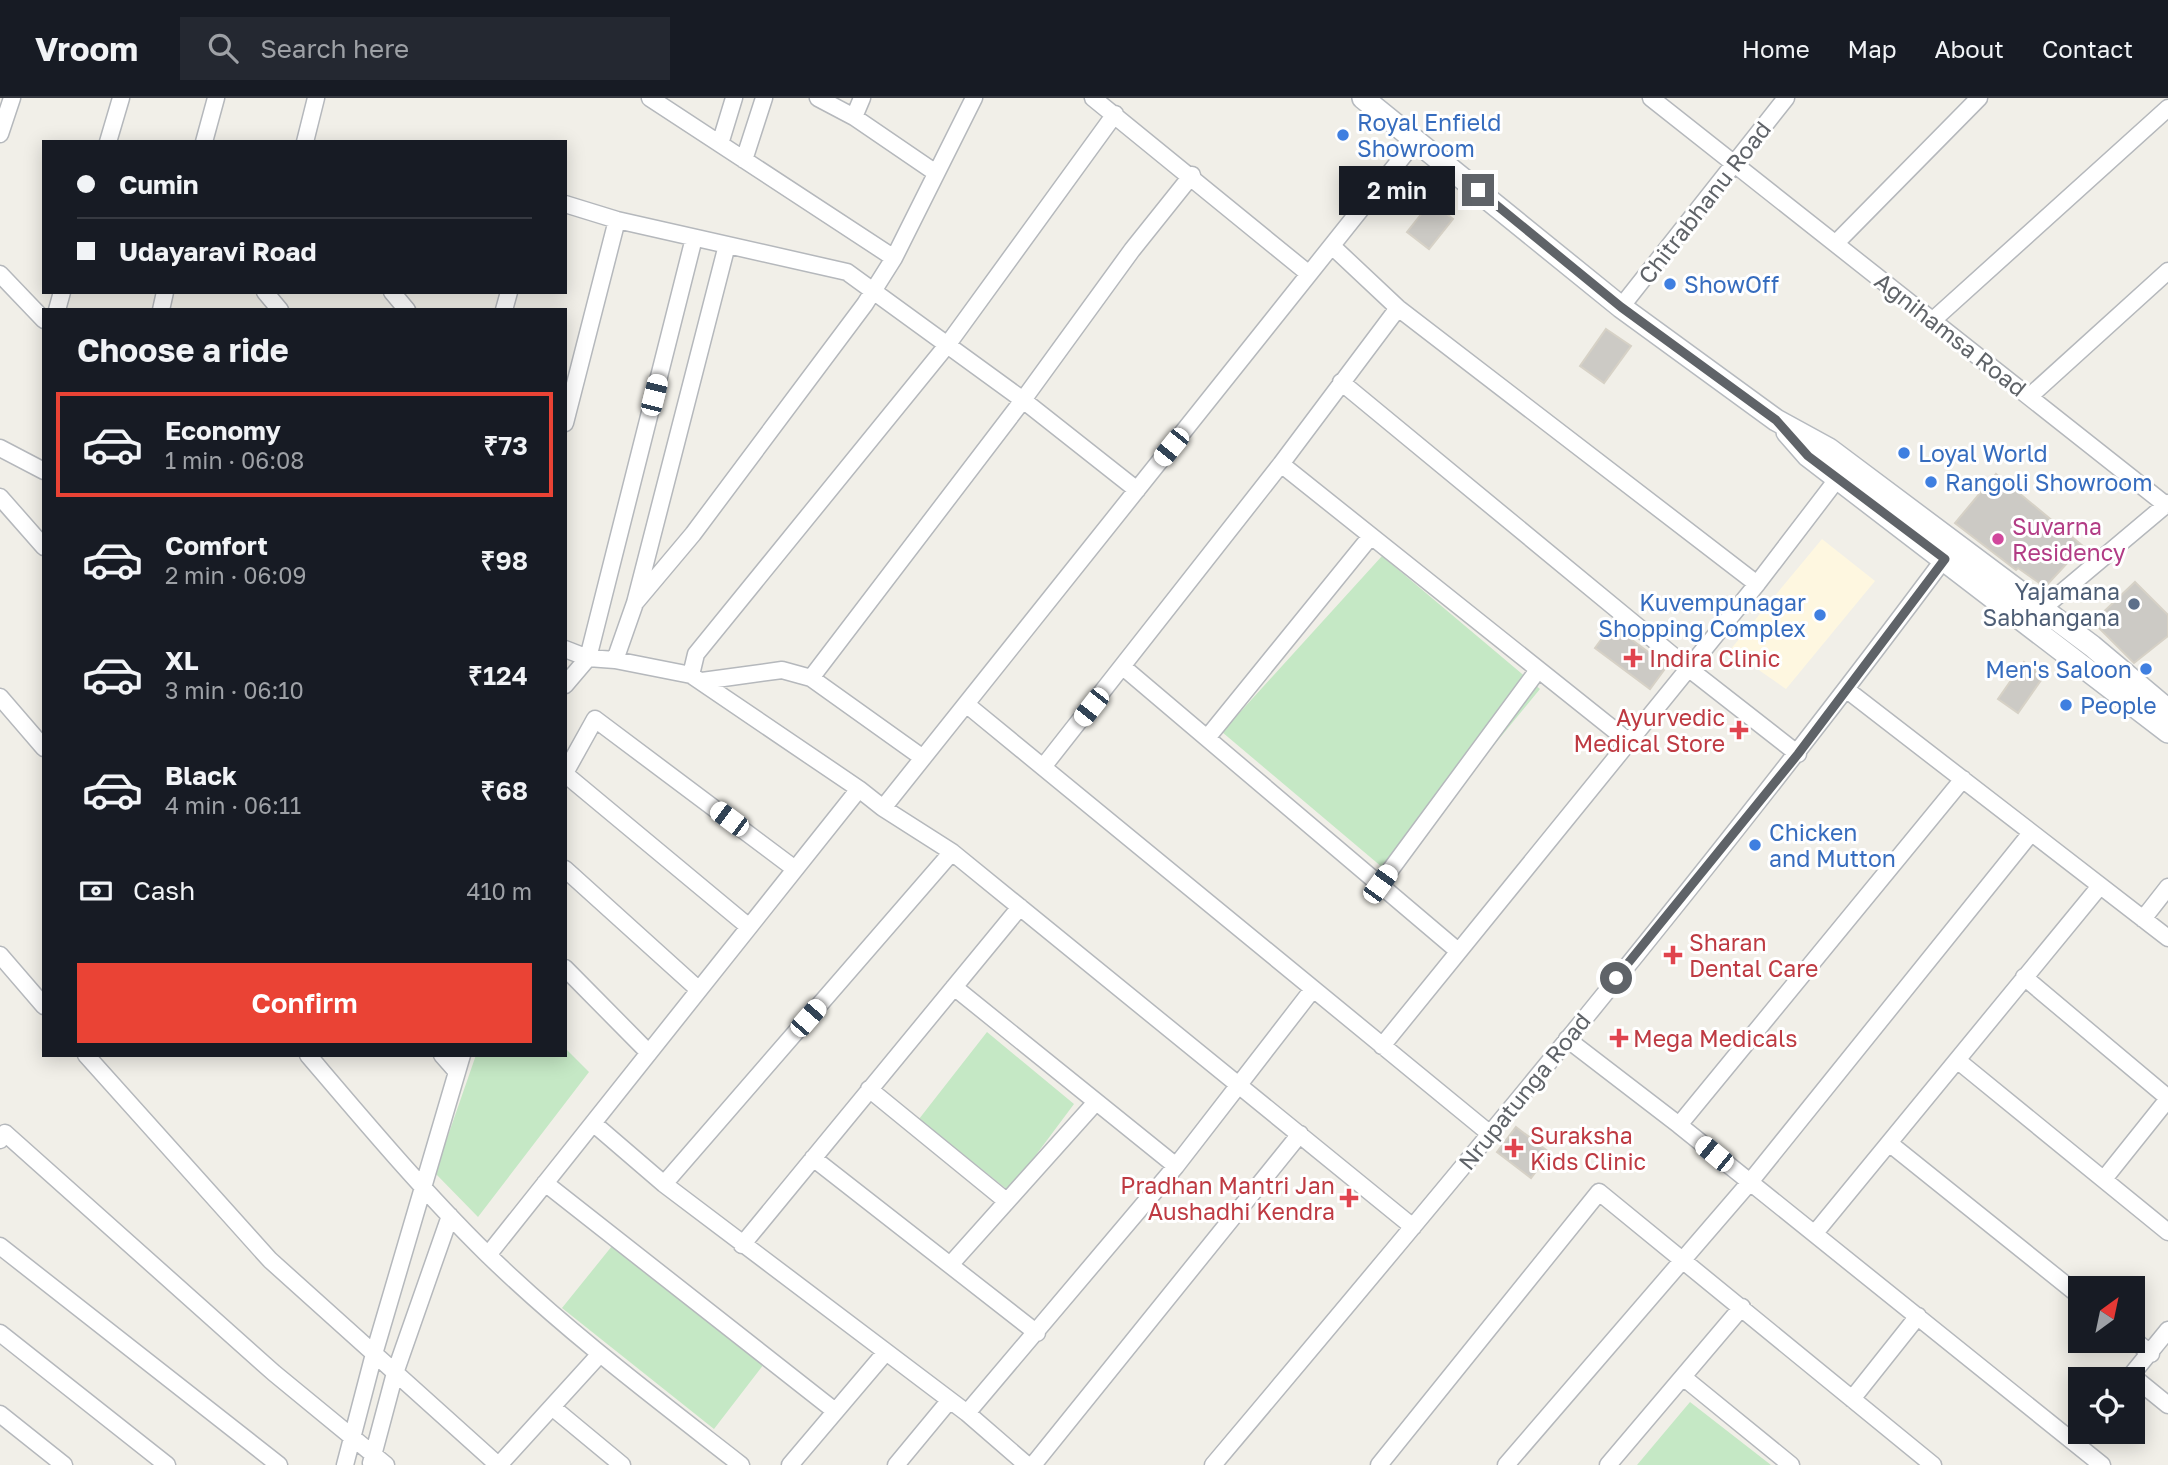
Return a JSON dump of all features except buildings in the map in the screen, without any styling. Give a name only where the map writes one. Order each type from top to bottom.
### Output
[{"type":"street","points":[[0,134],[12,98]]},
{"type":"street","points":[[109,140],[121,98]]},
{"type":"street","points":[[205,140],[216,98]]},
{"type":"street","points":[[306,140],[316,98]]},
{"type":"street","points":[[650,98],[894,258]]},
{"type":"street","points":[[720,144],[734,98]]},
{"type":"street","points":[[744,160],[764,98]]},
{"type":"street","points":[[818,98],[854,117],[936,173]]},
{"type":"street","points":[[854,117],[862,98]]},
{"type":"street","points":[[635,603],[693,534],[873,290],[894,258],[974,98]]},
{"type":"street","points":[[1093,98],[1192,175],[1309,274]]},
{"type":"street","points":[[1363,98],[1621,307],[1776,420],[1829,449],[1950,552]]},
{"type":"street","name":"Agnihamsa Road","points":[[1651,98],[2167,504]]},
{"type":"street","name":"Chitrabhanu Road","points":[[1621,307],[1786,98]]},
{"type":"street","points":[[1836,243],[1979,98]]},
{"type":"street","points":[[1932,321],[2168,108]]},
{"type":"street","points":[[696,678],[696,654],[948,344],[1115,114]]},
{"type":"street","points":[[883,808],[1416,140]]},
{"type":"street","points":[[811,678],[1023,400],[1132,250],[1192,175]]},
{"type":"street","points":[[567,205],[617,220],[847,272],[1023,400],[1137,490]]},
{"type":"street","points":[[567,415],[617,220]]},
{"type":"street","points":[[567,683],[588,658],[694,238]]},
{"type":"street","points":[[615,660],[635,603],[727,245]]},
{"type":"street","points":[[1332,246],[1398,307],[1757,584]]},
{"type":"street","points":[[2030,396],[2168,271]]},
{"type":"street","points":[[0,274],[42,318]]},
{"type":"street","points":[[267,294],[278,308]]},
{"type":"street","points":[[394,294],[405,308]]},
{"type":"street","points":[[1044,767],[1282,464],[1398,307]]},
{"type":"street","points":[[1342,382],[1688,668],[1798,754]]},
{"type":"street","points":[[1776,420],[1808,456],[1950,552],[2036,616],[2168,732]]},
{"type":"street","points":[[0,448],[42,470]]},
{"type":"street","points":[[1282,464],[1628,741]]},
{"type":"street","points":[[1382,1046],[1757,584],[1838,478]]},
{"type":"street","points":[[0,496],[42,545]]},
{"type":"street","points":[[2036,616],[2167,504]]},
{"type":"street","points":[[1207,738],[1371,536]]},
{"type":"street","name":"Nrupatunga Road","points":[[1213,1465],[1413,1227],[1798,754],[1950,552]]},
{"type":"street","points":[[2036,616],[2092,646],[2168,710]]},
{"type":"street","points":[[567,650],[588,658],[615,660],[696,678],[782,670],[811,678],[923,758]]},
{"type":"street","points":[[1123,667],[1458,951]]},
{"type":"street","points":[[1380,884],[1538,670]]},
{"type":"street","points":[[696,678],[883,808],[952,852],[1413,1227]]},
{"type":"street","points":[[1847,690],[2168,938]]},
{"type":"street","points":[[0,696],[42,746]]},
{"type":"street","points":[[966,704],[1489,1133]]},
{"type":"street","points":[[567,770],[595,719],[795,869]]},
{"type":"street","points":[[567,776],[750,927]]},
{"type":"street","points":[[1679,1125],[1963,779]]},
{"type":"street","points":[[488,1255],[859,789]]},
{"type":"street","points":[[1510,1464],[1750,1182],[2031,833]]},
{"type":"street","points":[[664,1184],[952,852]]},
{"type":"street","points":[[567,871],[699,990]]},
{"type":"street","points":[[1815,1233],[2100,886]]},
{"type":"street","points":[[2143,919],[2168,887]]},
{"type":"street","points":[[742,1245],[1020,907]]},
{"type":"street","points":[[0,955],[42,1004]]},
{"type":"street","points":[[567,970],[649,1053]]},
{"type":"street","points":[[2024,976],[2168,1098],[2104,1179]]},
{"type":"street","points":[[954,987],[1176,1166]]},
{"type":"street","points":[[967,1413],[1176,1166],[1313,989]]},
{"type":"street","points":[[1567,1039],[1679,1125],[1918,1317],[2068,1429]]},
{"type":"street","points":[[88,1057],[270,1261],[498,1465],[600,1354]]},
{"type":"street","points":[[310,1057],[424,1190],[488,1255],[600,1354],[741,1465]]},
{"type":"street","points":[[445,1057],[457,1072]]},
{"type":"street","points":[[345,1465],[374,1354],[461,1057]]},
{"type":"street","points":[[1957,1060],[2168,1232]]},
{"type":"street","points":[[869,1089],[1005,1200]]},
{"type":"street","points":[[950,1265],[1005,1200],[1096,1102]]},
{"type":"street","points":[[593,1123],[664,1184],[967,1413],[1027,1465]]},
{"type":"street","points":[[0,1140],[5,1133],[274,1373],[352,1437],[377,1462]]},
{"type":"street","points":[[1033,1465],[1300,1134]]},
{"type":"street","points":[[1889,1143],[2068,1287]]},
{"type":"street","points":[[813,1158],[1037,1333]]},
{"type":"street","points":[[545,1183],[835,1411]]},
{"type":"street","points":[[1379,1465],[1599,1192],[1933,1465]]},
{"type":"street","points":[[377,1462],[395,1373],[450,1216]]},
{"type":"street","points":[[0,1246],[279,1465]]},
{"type":"street","points":[[1608,1465],[1742,1307]]},
{"type":"street","points":[[1852,1399],[1918,1317]]},
{"type":"street","points":[[2139,1367],[2168,1330]]},
{"type":"street","points":[[0,1333],[167,1465]]},
{"type":"street","points":[[2146,1350],[2151,1354]]},
{"type":"street","points":[[790,1465],[885,1353]]},
{"type":"street","points":[[1683,1377],[1791,1465]]},
{"type":"street","points":[[2145,1388],[2168,1405]]},
{"type":"street","points":[[901,1463],[949,1401]]},
{"type":"street","points":[[552,1407],[622,1465]]},
{"type":"street","points":[[0,1414],[64,1465]]},
{"type":"street","points":[[2085,1444],[2102,1465]]},
{"type":"shaded area","name":"Kuvempunagar Shopping Complex","points":[[1822,539],[1875,581],[1786,689],[1730,650]]},
{"type":"green space","points":[[1382,556],[1540,689],[1389,873],[1222,732]]},
{"type":"green space","points":[[987,1032],[1074,1104],[1009,1191],[919,1119]]},
{"type":"green space","points":[[567,1050],[589,1072],[478,1217],[435,1173],[475,1057],[567,1057]]},
{"type":"green space","points":[[612,1246],[764,1364],[714,1429],[562,1308]]},
{"type":"green space","points":[[1690,1402],[1771,1465],[1637,1465]]},
{"type":"place","name":"Royal Enfield Showroom","points":[[1343,135]]},
{"type":"place","name":"ShowOff","points":[[1670,284]]},
{"type":"place","name":"Loyal World","points":[[1904,453]]},
{"type":"place","name":"Rangoli Showroom","points":[[1931,482]]},
{"type":"place","name":"Suvarna Residency","points":[[1998,539]]},
{"type":"place","name":"Yajamana Sabhangana","points":[[2134,604]]},
{"type":"place","name":"Kuvempunagar Shopping Complex","points":[[1820,615]]},
{"type":"place","name":"Indira Clinic","points":[[1633,658]]},
{"type":"place","name":"Men's Saloon","points":[[2146,669]]},
{"type":"place","name":"People","points":[[2066,705]]},
{"type":"place","name":"Ayurvedic Medical Store","points":[[1739,730]]},
{"type":"place","name":"Chicken and Mutton","points":[[1755,845]]},
{"type":"place","name":"Sharan Dental Care","points":[[1673,955]]},
{"type":"place","name":"Mega Medicals","points":[[1619,1038]]},
{"type":"place","name":"Suraksha Kids Clinic","points":[[1514,1148]]},
{"type":"place","name":"Pradhan Mantri Jan Aushadhi Kendra","points":[[1349,1198]]},
{"type":"route","points":[[1478,190],[1621,307],[1776,420],[1808,456],[1945,559],[1798,754],[1616,978]]}]
